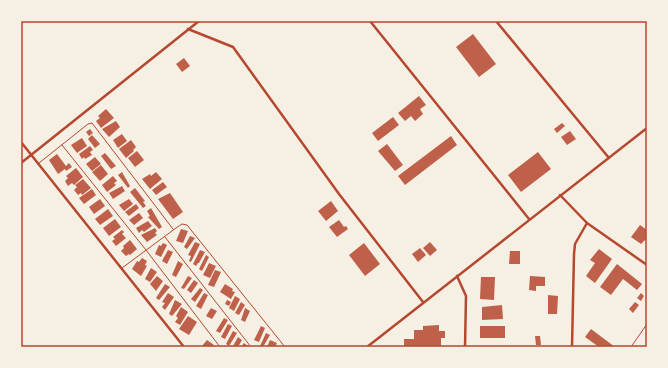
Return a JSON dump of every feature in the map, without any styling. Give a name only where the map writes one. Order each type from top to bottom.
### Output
[{"type":"street","points":[[21,163],[199,21]]},
{"type":"street","points":[[370,21],[529,219]]},
{"type":"street","points":[[496,21],[609,158]]},
{"type":"street","points":[[188,29],[233,47],[339,194],[423,302]]},
{"type":"street","points":[[367,347],[647,128]]},
{"type":"street","points":[[21,142],[184,347]]},
{"type":"street","points":[[560,196],[587,224],[647,265]]},
{"type":"street","points":[[572,347],[575,244],[587,224]]},
{"type":"street","points":[[457,276],[466,296],[465,347]]},
{"type":"lane","points":[[38,164],[88,124],[92,123],[173,230]]},
{"type":"lane","points":[[62,145],[146,250],[220,347]]},
{"type":"lane","points":[[121,269],[182,224],[187,225],[284,347]]},
{"type":"lane","points":[[164,236],[251,347]]},
{"type":"lane","points":[[631,347],[647,324]]},
{"type":"building","points":[[473,34],[496,64],[479,77],[456,47]]},
{"type":"building","points":[[184,58],[190,66],[182,72],[176,64]]},
{"type":"building","points":[[419,96],[426,105],[420,109],[423,114],[415,121],[411,116],[405,121],[398,113]]},
{"type":"building","points":[[106,109],[114,118],[101,128],[96,121],[100,118],[98,116]]},
{"type":"building","points":[[393,117],[399,125],[378,141],[372,133]]},
{"type":"building","points":[[116,121],[120,127],[109,137],[102,129]]},
{"type":"building","points":[[562,123],[565,126],[557,133],[554,129]]},
{"type":"building","points":[[90,129],[93,133],[89,136],[86,132]]},
{"type":"building","points":[[570,131],[576,139],[567,145],[561,137]]},
{"type":"building","points":[[122,134],[127,141],[118,148],[113,140]]},
{"type":"building","points":[[92,135],[100,144],[95,148],[88,139]]},
{"type":"building","points":[[451,136],[457,145],[405,185],[398,176]]},
{"type":"building","points":[[82,138],[87,146],[77,153],[71,145]]},
{"type":"building","points":[[131,140],[136,147],[133,150],[134,151],[126,158],[119,149]]},
{"type":"building","points":[[387,144],[403,165],[395,171],[378,151]]},
{"type":"building","points":[[90,146],[93,150],[90,152],[92,155],[82,159],[79,154]]},
{"type":"building","points":[[137,151],[144,160],[135,167],[128,158]]},
{"type":"building","points":[[538,152],[551,169],[521,192],[508,175]]},
{"type":"building","points":[[105,153],[116,166],[111,169],[101,156]]},
{"type":"building","points":[[57,154],[66,166],[69,163],[72,167],[66,171],[65,169],[58,174],[49,160]]},
{"type":"building","points":[[95,157],[101,164],[92,171],[86,164]]},
{"type":"building","points":[[101,165],[108,174],[100,181],[92,172]]},
{"type":"building","points":[[76,168],[83,177],[74,185],[72,183],[68,186],[65,181],[68,178],[66,176]]},
{"type":"building","points":[[122,172],[130,186],[128,188],[118,175]]},
{"type":"building","points":[[156,172],[162,179],[150,189],[142,179],[150,174],[151,176]]},
{"type":"building","points":[[113,176],[117,181],[114,183],[116,185],[107,192],[102,185]]},
{"type":"building","points":[[83,179],[91,188],[82,195],[81,193],[78,195],[74,190],[77,187],[75,185]]},
{"type":"building","points":[[163,182],[167,187],[156,195],[152,190]]},
{"type":"building","points":[[122,186],[125,191],[113,199],[109,193]]},
{"type":"building","points":[[135,188],[145,201],[143,202],[146,206],[143,208],[130,192]]},
{"type":"building","points":[[92,189],[96,195],[84,204],[79,198]]},
{"type":"building","points":[[170,193],[183,212],[173,219],[158,199]]},
{"type":"building","points":[[100,199],[105,206],[94,214],[89,207]]},
{"type":"building","points":[[129,199],[133,204],[124,211],[119,205]]},
{"type":"building","points":[[331,201],[338,211],[326,221],[318,211]]},
{"type":"building","points":[[136,204],[139,208],[129,216],[125,212]]},
{"type":"building","points":[[151,208],[162,227],[159,229],[148,217],[150,216],[147,211]]},
{"type":"building","points":[[108,209],[113,216],[100,225],[95,219]]},
{"type":"building","points":[[139,213],[143,218],[134,225],[129,220]]},
{"type":"building","points":[[115,219],[121,227],[109,236],[103,228]]},
{"type":"building","points":[[339,220],[344,227],[346,226],[348,229],[337,237],[329,227]]},
{"type":"building","points":[[148,221],[152,226],[144,232],[142,230],[139,233],[136,228]]},
{"type":"building","points":[[640,225],[647,230],[647,238],[641,244],[631,237]]},
{"type":"building","points":[[155,228],[157,231],[155,233],[157,235],[147,242],[141,235]]},
{"type":"building","points":[[181,229],[188,231],[183,243],[176,241]]},
{"type":"building","points":[[122,230],[124,232],[122,234],[126,238],[116,246],[112,241],[115,239],[113,237]]},
{"type":"building","points":[[190,236],[195,238],[187,249],[184,247]]},
{"type":"building","points":[[130,240],[137,249],[130,255],[129,254],[126,256],[121,251],[124,248],[123,246]]},
{"type":"building","points":[[195,242],[200,244],[191,262],[189,261],[191,256],[188,255]]},
{"type":"building","points":[[430,242],[437,250],[430,256],[423,248]]},
{"type":"building","points":[[163,243],[167,245],[161,257],[155,254],[159,245],[161,246]]},
{"type":"building","points":[[364,243],[380,264],[365,276],[349,255]]},
{"type":"building","points":[[420,248],[426,255],[418,262],[412,254]]},
{"type":"building","points":[[599,249],[612,259],[595,283],[586,276],[595,263],[590,260]]},
{"type":"building","points":[[168,250],[173,252],[167,264],[162,261]]},
{"type":"building","points":[[200,250],[205,252],[196,266],[193,264]]},
{"type":"building","points":[[510,251],[520,251],[520,264],[509,264]]},
{"type":"building","points":[[206,255],[209,257],[202,271],[199,269]]},
{"type":"building","points":[[142,258],[147,261],[145,265],[147,266],[141,276],[132,269],[137,261],[139,262]]},
{"type":"building","points":[[178,261],[183,264],[176,277],[172,275]]},
{"type":"building","points":[[209,263],[216,266],[210,278],[203,275]]},
{"type":"building","points":[[617,264],[642,284],[637,290],[623,279],[611,295],[600,287]]},
{"type":"building","points":[[151,268],[157,272],[150,282],[145,279]]},
{"type":"building","points":[[215,270],[221,272],[214,287],[208,285]]},
{"type":"building","points":[[157,276],[163,281],[156,291],[150,284]]},
{"type":"building","points":[[188,276],[192,278],[184,289],[181,288]]},
{"type":"building","points":[[530,276],[545,277],[545,286],[536,286],[536,291],[529,290]]},
{"type":"building","points":[[481,277],[495,277],[494,300],[480,299]]},
{"type":"building","points":[[194,280],[198,283],[191,293],[187,290]]},
{"type":"building","points":[[165,284],[170,287],[159,300],[156,298]]},
{"type":"building","points":[[225,284],[235,292],[231,299],[220,292]]},
{"type":"building","points":[[200,288],[203,290],[195,302],[191,299]]},
{"type":"building","points":[[168,293],[174,297],[165,310],[162,307],[165,303],[162,302]]},
{"type":"building","points":[[204,293],[208,295],[201,309],[196,306]]},
{"type":"building","points":[[641,293],[644,296],[641,301],[637,298]]},
{"type":"building","points":[[548,295],[558,296],[557,314],[548,314]]},
{"type":"building","points":[[235,296],[240,299],[234,311],[229,308]]},
{"type":"building","points":[[175,300],[182,304],[172,316],[169,314]]},
{"type":"building","points":[[227,300],[231,302],[229,306],[225,304]]},
{"type":"building","points":[[241,302],[245,305],[239,315],[235,313]]},
{"type":"building","points":[[635,302],[639,305],[633,313],[629,309]]},
{"type":"building","points":[[502,305],[503,319],[482,320],[482,307]]},
{"type":"building","points":[[181,307],[188,312],[180,325],[175,322],[178,318],[176,316]]},
{"type":"building","points":[[211,308],[217,311],[212,319],[206,316]]},
{"type":"building","points":[[245,308],[250,311],[245,322],[241,320]]},
{"type":"building","points":[[188,316],[197,322],[189,335],[179,329]]},
{"type":"building","points":[[224,318],[228,320],[220,333],[216,331]]},
{"type":"building","points":[[228,324],[232,326],[225,339],[221,337]]},
{"type":"building","points":[[439,325],[439,331],[445,331],[445,338],[441,338],[441,347],[404,347],[404,339],[414,339],[414,330],[423,330],[423,326]]},
{"type":"building","points":[[261,326],[265,328],[259,342],[254,340]]},
{"type":"building","points":[[480,326],[505,326],[505,338],[480,338]]},
{"type":"building","points":[[591,329],[615,347],[599,347],[585,337]]},
{"type":"building","points":[[233,331],[237,333],[229,346],[226,344]]},
{"type":"building","points":[[266,333],[270,335],[263,347],[260,346]]},
{"type":"building","points":[[535,336],[540,336],[541,345],[536,345]]},
{"type":"building","points":[[238,337],[242,340],[238,347],[234,347],[233,346]]},
{"type":"building","points":[[207,340],[214,345],[212,347],[201,347]]},
{"type":"building","points":[[270,340],[277,343],[275,347],[267,347]]},
{"type":"building","points":[[244,343],[248,346],[248,347],[241,347]]}]
